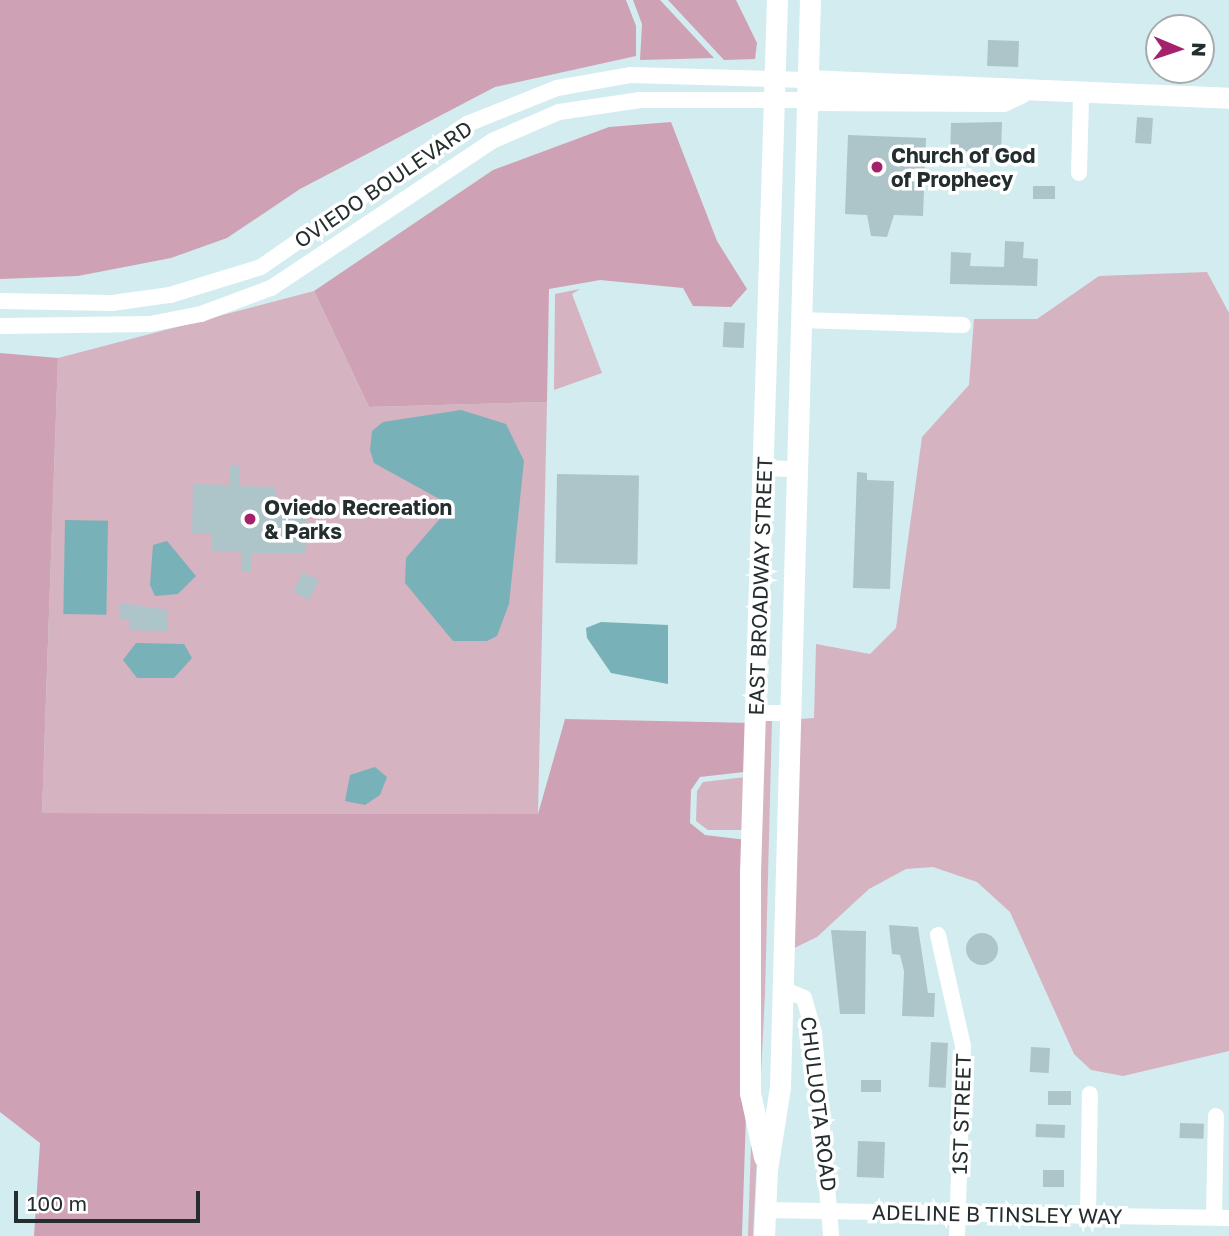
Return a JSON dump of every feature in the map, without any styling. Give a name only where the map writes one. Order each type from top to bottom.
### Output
[{"type":"main road","name":"EAST BROADWAY STREET","points":[[766,1170],[750,1093],[756,713],[777,0]]},
{"type":"main road","name":"EAST BROADWAY STREET","points":[[764,1236],[766,1170],[780,1087],[810,0]]},
{"type":"main road","name":"OVIEDO BOULEVARD","points":[[807,90],[1003,101],[1020,93],[1229,99]]},
{"type":"main road","points":[[772,173],[780,192],[778,298],[800,320]]},
{"type":"street","name":"OVIEDO BOULEVARD","points":[[0,301],[112,303],[170,295],[261,267],[467,124],[557,88],[629,75],[773,78],[807,90]]},
{"type":"street","name":"OVIEDO BOULEVARD","points":[[0,326],[150,324],[201,314],[271,288],[492,141],[559,112],[640,100],[772,99],[807,90]]},
{"type":"street","points":[[1079,173],[1081,96]]},
{"type":"street","points":[[800,320],[963,325]]},
{"type":"street","points":[[763,468],[796,469]]},
{"type":"street","points":[[756,713],[790,713]]},
{"type":"street","name":"1ST STREET","points":[[938,934],[963,1045],[957,1236]]},
{"type":"street","name":"CHULUOTA ROAD","points":[[783,989],[804,998],[814,1032],[833,1211],[831,1236]]},
{"type":"street","points":[[1088,1215],[1090,1094]]},
{"type":"street","points":[[1216,1116],[1221,1217]]},
{"type":"street","name":"ADELINE B TINSLEY WAY","points":[[765,1210],[1221,1217]]},
{"type":"shaded area","points":[[0,0],[626,0],[636,26],[636,56],[495,87],[300,189],[227,238],[171,258],[78,276],[0,279]]},
{"type":"shaded area","points":[[633,0],[660,0],[714,58],[640,60],[642,24]]},
{"type":"shaded area","points":[[668,0],[736,0],[757,43],[755,59],[724,60]]},
{"type":"shaded area","points":[[671,122],[717,241],[747,289],[731,307],[693,306],[683,288],[600,280],[549,289],[547,402],[369,407],[314,291],[493,170],[609,127]]},
{"type":"shaded area","points":[[1207,272],[1229,313],[1229,1051],[1123,1076],[1091,1070],[1074,1054],[1010,912],[977,882],[933,867],[906,869],[869,889],[817,937],[780,955],[787,720],[814,718],[816,644],[870,654],[896,628],[922,437],[969,385],[974,319],[1037,319],[1099,276]]},
{"type":"shaded area","points":[[580,289],[572,294],[602,373],[554,390],[555,294]]},
{"type":"shaded area","name":"Oviedo Recreation & Parks","points":[[314,291],[369,407],[547,402],[538,814],[42,813],[58,358]]},
{"type":"shaded area","points":[[0,353],[58,358],[42,813],[538,814],[565,719],[753,723],[753,771],[700,777],[691,790],[690,823],[705,835],[755,841],[742,1236],[34,1236],[40,1143],[0,1112]]},
{"type":"shaded area","points":[[772,720],[765,994],[753,1236],[748,1236],[761,841],[744,830],[708,830],[696,821],[697,791],[703,782],[754,776],[759,721]]},
{"type":"water","points":[[461,410],[506,424],[524,461],[509,604],[497,636],[487,641],[453,641],[405,583],[406,558],[443,515],[443,501],[374,463],[370,450],[372,431],[383,422]]},
{"type":"water","points":[[65,520],[108,521],[106,615],[63,614]]},
{"type":"water","points":[[167,541],[196,576],[178,594],[155,596],[150,585],[153,545]]},
{"type":"water","points":[[601,622],[668,625],[668,684],[611,673],[587,638],[586,628]]},
{"type":"water","points":[[136,643],[184,644],[192,658],[174,678],[137,678],[123,660]]},
{"type":"water","points":[[375,767],[387,777],[380,795],[365,805],[345,801],[350,775]]},
{"type":"building","points":[[988,40],[1019,41],[1018,67],[987,66]]},
{"type":"building","points":[[1137,117],[1153,118],[1151,144],[1135,143]]},
{"type":"building","points":[[1002,122],[1001,154],[962,151],[961,160],[950,159],[951,123]]},
{"type":"building","points":[[848,135],[926,138],[923,216],[894,215],[887,237],[871,236],[867,215],[845,214]]},
{"type":"building","points":[[1033,186],[1055,186],[1055,199],[1033,199]]},
{"type":"building","points":[[1005,241],[1024,242],[1023,258],[1038,259],[1037,286],[950,284],[951,252],[971,253],[970,266],[1004,267]]},
{"type":"building","points":[[724,322],[745,323],[744,348],[723,347]]},
{"type":"building","name":"Oviedo Recreation & Parks","points":[[230,465],[240,465],[240,486],[276,487],[275,505],[307,505],[306,554],[251,553],[251,572],[241,572],[241,552],[212,552],[212,534],[192,533],[193,484],[230,485]]},
{"type":"building","points":[[857,472],[867,473],[867,480],[894,481],[890,589],[853,588]]},
{"type":"building","points":[[557,474],[639,475],[637,564],[555,563]]},
{"type":"building","points":[[303,572],[319,580],[309,600],[293,592]]},
{"type":"building","points":[[120,603],[168,610],[167,631],[129,630],[129,620],[120,620]]},
{"type":"building","points":[[889,925],[918,927],[928,993],[935,993],[934,1017],[902,1016],[904,971],[900,955],[892,954]]},
{"type":"building","points":[[831,930],[866,931],[865,1014],[840,1014]]},
{"type":"building","points":[[982,933],[993,938],[998,949],[993,960],[982,965],[971,960],[966,949],[971,938]]},
{"type":"building","points":[[931,1042],[948,1043],[946,1088],[929,1087]]},
{"type":"building","points":[[1031,1047],[1050,1048],[1049,1073],[1030,1072]]},
{"type":"building","points":[[861,1080],[881,1080],[881,1092],[861,1092]]},
{"type":"building","points":[[1048,1091],[1071,1091],[1071,1105],[1048,1105]]},
{"type":"building","points":[[1180,1123],[1204,1124],[1203,1139],[1179,1138]]},
{"type":"building","points":[[1036,1124],[1065,1125],[1065,1138],[1036,1137]]},
{"type":"building","points":[[858,1141],[885,1142],[884,1178],[857,1177]]},
{"type":"building","points":[[1043,1170],[1064,1170],[1064,1187],[1043,1187]]},
{"type":"place","name":"Church of God of Prophecy","points":[[877,167]]},
{"type":"place","name":"Oviedo Recreation & Parks","points":[[250,519]]}]
